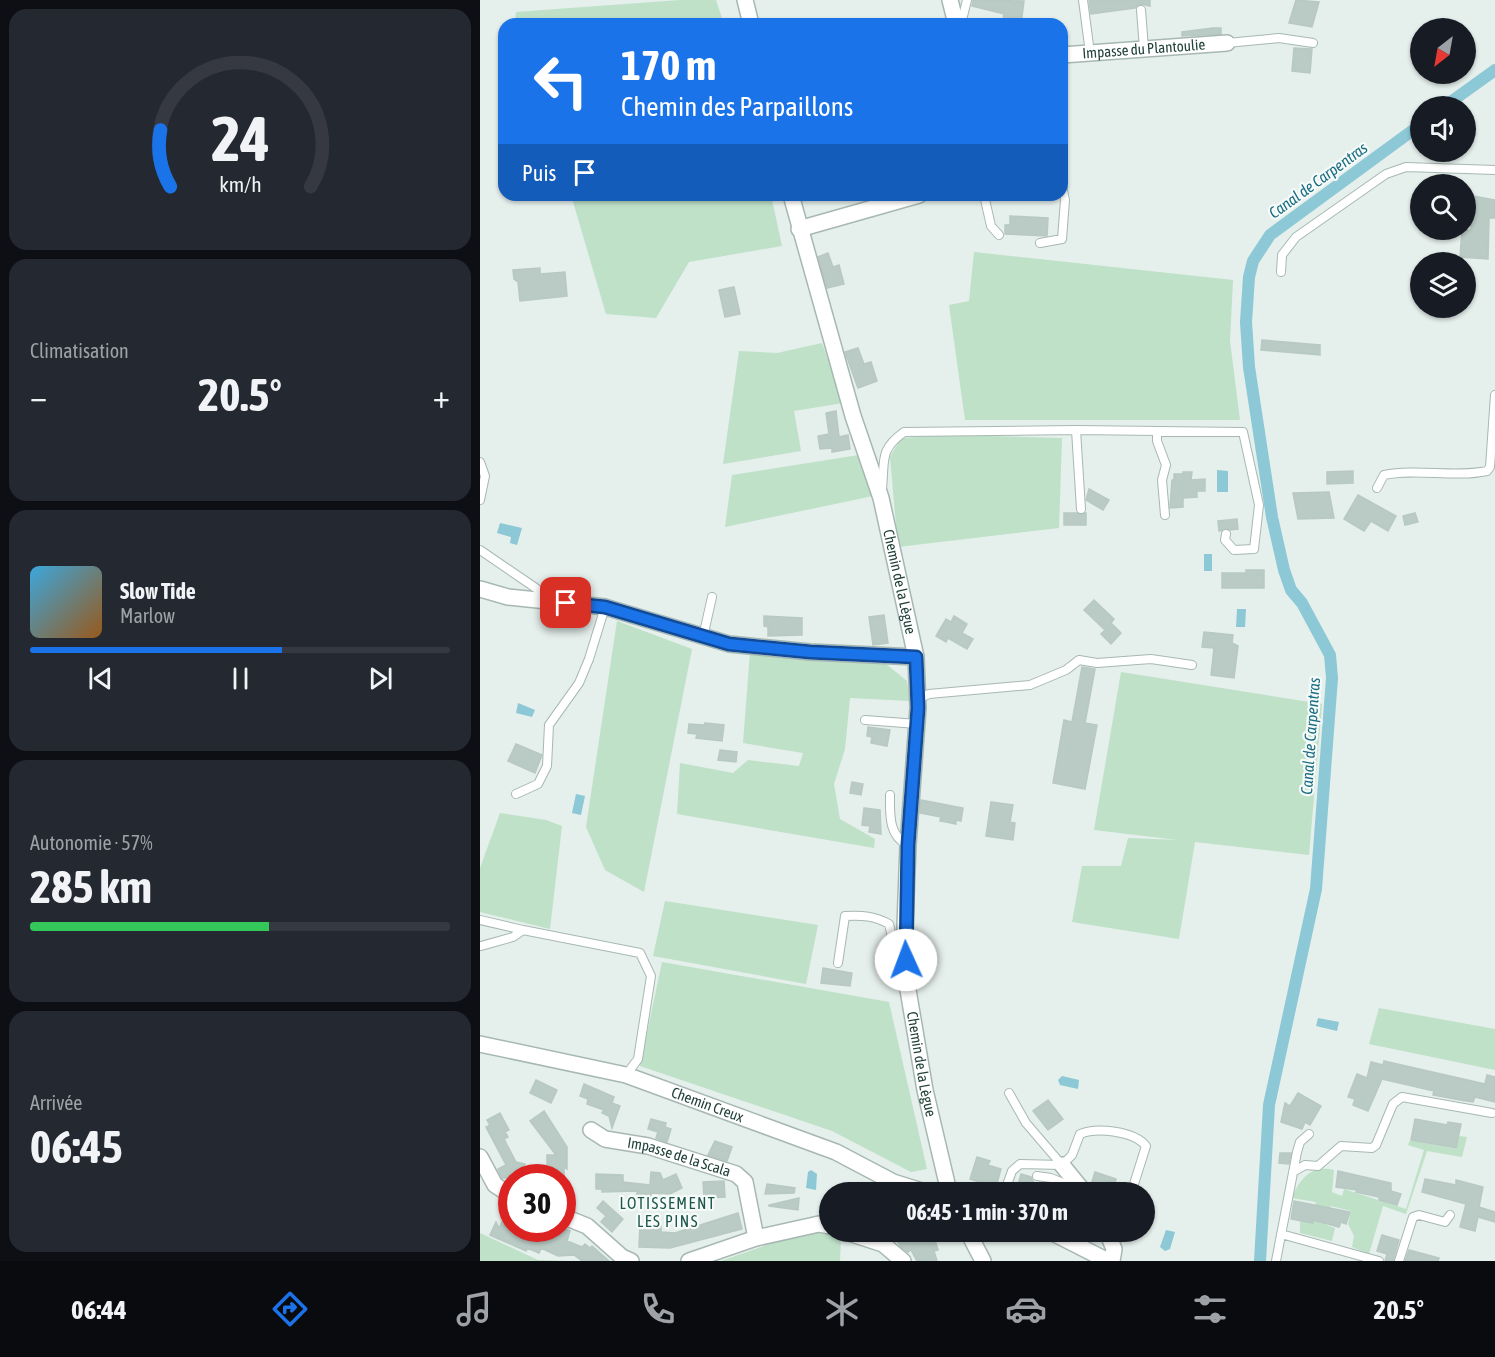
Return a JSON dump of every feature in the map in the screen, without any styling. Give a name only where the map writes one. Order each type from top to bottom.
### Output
[{"type":"street","points":[[745,0],[750,18]]},
{"type":"street","points":[[950,0],[957,18]]},
{"type":"street","name":"Impasse du Plantoulie","points":[[1068,55],[1227,43]]},
{"type":"street","name":"Chemin de la Lègue","points":[[792,201],[853,416],[881,498],[916,657],[917,724],[904,925],[906,978],[925,1089],[947,1182]]},
{"type":"street","points":[[799,229],[898,201]]},
{"type":"street","points":[[480,589],[508,597],[605,607],[729,644],[810,652],[916,657]]},
{"type":"street","name":"Chemin Creux","points":[[480,1044],[626,1075],[836,1152],[893,1182]]},
{"type":"street","name":"Impasse de la Scala","points":[[591,1130],[605,1139],[648,1146],[736,1174],[745,1182],[756,1238]]},
{"type":"street","points":[[480,1157],[498,1187]]},
{"type":"street","points":[[1062,1165],[1076,1182]]},
{"type":"street","points":[[576,1222],[587,1226],[622,1257],[631,1261]]},
{"type":"street","points":[[689,1261],[756,1238],[819,1224]]},
{"type":"street","points":[[877,1242],[883,1244],[903,1261]]},
{"type":"street","points":[[973,1242],[983,1261]]},
{"type":"street","points":[[1072,1242],[1110,1261],[1114,1249],[1111,1242]]},
{"type":"lane","points":[[961,18],[967,0]]},
{"type":"lane","points":[[1083,0],[1090,53]]},
{"type":"lane","points":[[1141,10],[1144,49]]},
{"type":"lane","points":[[1227,43],[1279,38],[1313,43]]},
{"type":"lane","points":[[1281,272],[1282,255],[1296,237],[1386,174],[1406,167],[1495,170]]},
{"type":"lane","points":[[985,201],[991,226],[999,235]]},
{"type":"lane","points":[[1040,243],[1062,239],[1065,201]]},
{"type":"lane","points":[[1377,488],[1384,475],[1398,472],[1471,474],[1487,471],[1490,467],[1495,395]]},
{"type":"lane","points":[[881,498],[883,456],[889,443],[904,432],[1076,430],[1243,432],[1259,504],[1254,549],[1234,550],[1225,540],[1226,534]]},
{"type":"lane","points":[[1076,430],[1081,509]]},
{"type":"lane","points":[[1157,431],[1157,441],[1166,465],[1162,480],[1165,515]]},
{"type":"lane","points":[[480,462],[485,476],[480,500]]},
{"type":"lane","points":[[480,549],[540,591],[547,601]]},
{"type":"lane","points":[[703,638],[712,597]]},
{"type":"lane","points":[[516,794],[538,784],[548,766],[549,725],[579,683],[596,639],[605,607]]},
{"type":"lane","points":[[918,699],[928,694],[1030,685],[1066,670],[1079,660],[1096,663],[1151,659],[1192,665]]},
{"type":"lane","points":[[865,720],[917,724]]},
{"type":"lane","points":[[890,795],[891,821],[895,835],[908,845]]},
{"type":"lane","points":[[838,963],[845,916],[862,915],[890,924],[896,955],[906,978]]},
{"type":"lane","points":[[480,920],[640,953],[651,976],[638,1059],[626,1075]]},
{"type":"lane","points":[[481,946],[513,937],[523,930]]},
{"type":"lane","points":[[1009,1093],[1026,1123],[1062,1165]]},
{"type":"lane","points":[[1293,1172],[1305,1165],[1318,1166],[1341,1146],[1372,1148],[1376,1145],[1393,1104],[1402,1097],[1492,1113]]},
{"type":"lane","points":[[1008,1182],[1012,1171],[1020,1164],[1062,1165],[1072,1155],[1080,1134],[1090,1130],[1134,1136],[1146,1146],[1135,1182]]},
{"type":"lane","points":[[1276,1261],[1300,1142],[1309,1134]]},
{"type":"lane","points":[[1037,1176],[1051,1178],[1059,1182]]},
{"type":"lane","points":[[1399,1261],[1413,1217],[1419,1215],[1445,1222],[1450,1215]]},
{"type":"lane","points":[[1281,1234],[1379,1261]]},
{"type":"green space","points":[[680,0],[716,0],[722,18],[516,18],[516,12]]},
{"type":"green space","points":[[573,201],[772,201],[782,246],[689,262],[656,318],[606,314]]},
{"type":"green space","points":[[974,252],[1233,280],[1230,341],[1240,420],[965,420],[949,305],[969,301]]},
{"type":"green space","points":[[822,343],[843,403],[794,411],[801,451],[723,464],[739,351],[777,353]]},
{"type":"green space","points":[[953,435],[1062,438],[1059,528],[898,547],[890,457],[901,438]]},
{"type":"green space","points":[[859,455],[873,496],[725,527],[732,475]]},
{"type":"green space","points":[[617,621],[692,649],[644,892],[605,870],[586,827]]},
{"type":"green space","points":[[750,652],[886,664],[907,681],[910,701],[850,698],[845,749],[834,784],[840,819],[875,839],[874,848],[677,814],[680,763],[733,773],[748,760],[799,766],[803,753],[743,743]]},
{"type":"green space","points":[[1121,672],[1322,704],[1309,855],[1195,842],[1179,939],[1072,922],[1082,866],[1121,866],[1128,838],[1178,840],[1094,830]]},
{"type":"green space","points":[[500,813],[546,820],[562,826],[550,929],[480,912],[480,868]]},
{"type":"green space","points":[[665,901],[818,925],[806,984],[653,956]]},
{"type":"green space","points":[[662,962],[889,1002],[927,1169],[911,1172],[832,1131],[640,1066]]},
{"type":"green space","points":[[1379,1008],[1495,1029],[1495,1070],[1369,1044]]},
{"type":"green space","points":[[1459,1136],[1467,1137],[1462,1157],[1427,1151],[1406,1214],[1383,1206],[1369,1254],[1352,1247],[1354,1236],[1348,1224],[1351,1211],[1331,1206],[1326,1225],[1335,1228],[1332,1241],[1300,1233],[1300,1221],[1311,1223],[1316,1202],[1292,1198],[1298,1185],[1313,1171],[1334,1170],[1332,1192],[1342,1196],[1344,1189],[1406,1209],[1424,1150],[1408,1145],[1410,1140],[1456,1149]]},
{"type":"green space","points":[[819,1232],[819,1242],[841,1242],[840,1261],[721,1261],[778,1241]]},
{"type":"green space","points":[[480,1233],[538,1260],[573,1261],[480,1261]]},
{"type":"water","points":[[1217,470],[1228,471],[1228,492],[1217,492]]},
{"type":"water","points":[[500,523],[522,528],[517,545],[510,543],[511,537],[497,533]]},
{"type":"water","points":[[1204,554],[1212,554],[1212,571],[1204,571]]},
{"type":"water","points":[[1237,609],[1246,609],[1245,627],[1236,627]]},
{"type":"water","points":[[518,703],[535,710],[532,717],[516,713]]},
{"type":"water","points":[[576,794],[585,796],[581,815],[572,813]]},
{"type":"water","points":[[1318,1018],[1339,1022],[1337,1031],[1316,1026]]},
{"type":"water","points":[[1062,1076],[1079,1080],[1078,1089],[1060,1085],[1058,1080]]},
{"type":"water","points":[[811,1170],[817,1174],[816,1190],[806,1188],[808,1172]]},
{"type":"water","points":[[1166,1230],[1175,1232],[1170,1249],[1165,1251],[1160,1247]]},
{"type":"building","points":[[973,0],[1024,1],[1022,18],[1003,18],[1004,14],[972,6]]},
{"type":"building","points":[[1089,0],[1150,0],[1150,6],[1140,4],[1135,8],[1091,14]]},
{"type":"building","points":[[1296,0],[1319,2],[1312,27],[1289,23]]},
{"type":"building","points":[[1221,28],[1221,34],[1182,36],[1182,32]]},
{"type":"building","points":[[1294,48],[1312,49],[1310,73],[1292,71]]},
{"type":"building","points":[[1476,197],[1495,200],[1495,218],[1489,218],[1488,259],[1476,258],[1476,252],[1460,252],[1461,240],[1476,240]]},
{"type":"building","points":[[1010,216],[1048,218],[1047,236],[1005,234],[1005,225],[1010,225]]},
{"type":"building","points":[[828,253],[833,267],[839,265],[844,284],[827,288],[818,257]]},
{"type":"building","points":[[540,268],[540,274],[565,272],[567,296],[520,301],[518,282],[514,279],[513,270]]},
{"type":"building","points":[[734,287],[740,314],[725,317],[719,290]]},
{"type":"building","points":[[1262,340],[1320,345],[1320,355],[1261,350]]},
{"type":"building","points":[[858,348],[864,364],[871,362],[877,381],[858,388],[845,352]]},
{"type":"building","points":[[836,411],[839,437],[848,435],[850,449],[832,452],[832,448],[820,449],[818,436],[829,434],[826,413]]},
{"type":"building","points":[[1353,471],[1353,483],[1327,484],[1327,472]]},
{"type":"building","points":[[1183,472],[1192,472],[1191,480],[1205,479],[1205,491],[1197,491],[1197,497],[1183,498],[1183,507],[1170,508],[1174,474],[1183,474]]},
{"type":"building","points":[[1089,489],[1109,500],[1103,510],[1086,500]]},
{"type":"building","points":[[1329,492],[1334,518],[1298,519],[1293,493]]},
{"type":"building","points":[[1358,495],[1396,516],[1388,531],[1371,521],[1364,531],[1344,519]]},
{"type":"building","points":[[1064,513],[1086,513],[1086,525],[1064,525]]},
{"type":"building","points":[[1415,513],[1418,522],[1405,525],[1403,516]]},
{"type":"building","points":[[1237,519],[1238,529],[1219,531],[1218,521]]},
{"type":"building","points":[[1246,570],[1264,570],[1264,588],[1222,588],[1222,573],[1246,573]]},
{"type":"building","points":[[1094,600],[1114,619],[1111,623],[1121,633],[1111,644],[1101,634],[1105,630],[1084,610]]},
{"type":"building","points":[[884,615],[888,643],[873,645],[869,617]]},
{"type":"building","points":[[764,616],[802,618],[802,635],[768,636],[768,627],[764,626]]},
{"type":"building","points":[[954,616],[967,624],[962,633],[973,639],[967,649],[948,638],[946,642],[936,636],[946,619],[951,622]]},
{"type":"building","points":[[1204,632],[1233,635],[1232,643],[1238,646],[1234,678],[1211,675],[1214,648],[1202,647]]},
{"type":"building","points":[[1082,667],[1095,669],[1085,723],[1097,725],[1085,789],[1053,783],[1064,720],[1072,722]]},
{"type":"building","points":[[705,723],[724,725],[722,741],[696,738],[697,734],[688,733],[689,724],[704,725]]},
{"type":"building","points":[[868,727],[890,730],[887,746],[871,743],[872,737],[867,736]]},
{"type":"building","points":[[516,744],[542,755],[535,773],[508,761]]},
{"type":"building","points":[[720,750],[737,752],[736,762],[718,760]]},
{"type":"building","points":[[852,782],[863,784],[861,795],[850,793]]},
{"type":"building","points":[[921,800],[963,808],[961,821],[956,820],[956,824],[940,821],[941,817],[920,813]]},
{"type":"building","points":[[991,802],[1013,805],[1010,822],[1015,823],[1013,840],[986,836]]},
{"type":"building","points":[[864,808],[880,810],[881,834],[869,832],[870,826],[862,825]]},
{"type":"building","points":[[823,968],[852,973],[850,986],[821,983]]},
{"type":"building","points":[[1384,1061],[1485,1084],[1487,1075],[1495,1077],[1495,1102],[1475,1097],[1473,1102],[1433,1095],[1434,1091],[1382,1079],[1368,1111],[1353,1105],[1355,1099],[1348,1097],[1357,1074],[1367,1078],[1371,1062],[1383,1065]]},
{"type":"building","points":[[536,1080],[557,1090],[551,1103],[530,1093]]},
{"type":"building","points":[[584,1084],[614,1097],[612,1103],[620,1106],[612,1128],[609,1116],[602,1113],[604,1110],[587,1104],[588,1099],[580,1096]]},
{"type":"building","points":[[1298,1093],[1321,1106],[1310,1125],[1305,1122],[1302,1129],[1281,1122],[1285,1103],[1290,1106]]},
{"type":"building","points":[[1048,1100],[1063,1119],[1048,1130],[1033,1111]]},
{"type":"building","points":[[544,1111],[567,1147],[567,1164],[547,1164],[547,1155],[556,1155],[530,1121]]},
{"type":"building","points":[[500,1113],[509,1130],[505,1132],[508,1137],[504,1139],[516,1162],[525,1164],[505,1164],[486,1127],[490,1125],[487,1120]]},
{"type":"building","points":[[651,1119],[666,1123],[665,1127],[671,1129],[667,1142],[656,1138],[658,1132],[648,1129]]},
{"type":"building","points":[[1415,1119],[1447,1125],[1448,1122],[1461,1124],[1456,1148],[1411,1140]]},
{"type":"building","points":[[715,1141],[732,1147],[727,1161],[708,1155]]},
{"type":"building","points":[[1280,1153],[1291,1153],[1289,1164],[1279,1163]]},
{"type":"building","points":[[977,1157],[990,1161],[988,1165],[1001,1169],[997,1182],[980,1182],[970,1179]]},
{"type":"building","points":[[1338,1171],[1391,1183],[1391,1191],[1401,1194],[1397,1205],[1379,1200],[1379,1197],[1356,1192],[1357,1190],[1336,1187]]},
{"type":"building","points":[[651,1172],[660,1173],[663,1180],[676,1174],[682,1188],[670,1194],[651,1193],[651,1196],[637,1195],[637,1191],[602,1192],[602,1189],[596,1189],[596,1174],[623,1175],[623,1182],[650,1185]]},
{"type":"building","points":[[1095,1172],[1116,1179],[1115,1182],[1092,1182]]},
{"type":"building","points":[[1021,1174],[1031,1177],[1034,1182],[1019,1182]]},
{"type":"building","points":[[1425,1179],[1456,1185],[1456,1180],[1483,1187],[1479,1207],[1495,1212],[1495,1222],[1478,1217],[1475,1231],[1460,1227],[1466,1204],[1422,1192]]},
{"type":"building","points":[[724,1181],[725,1197],[704,1198],[703,1182]]},
{"type":"building","points":[[767,1184],[795,1188],[794,1193],[765,1194]]},
{"type":"building","points":[[799,1198],[798,1210],[769,1206],[769,1205]]},
{"type":"building","points":[[603,1201],[623,1219],[612,1232],[601,1222],[606,1216],[597,1208]]},
{"type":"building","points":[[1294,1201],[1350,1212],[1346,1224],[1341,1222],[1339,1227],[1313,1220],[1313,1223],[1291,1219]]},
{"type":"building","points":[[738,1213],[742,1229],[670,1248],[639,1247],[640,1225],[661,1226],[661,1232],[675,1233]]},
{"type":"building","points":[[496,1222],[498,1226],[498,1239],[490,1235]]},
{"type":"building","points":[[1382,1235],[1399,1240],[1393,1261],[1385,1261],[1387,1254],[1377,1251]]},
{"type":"building","points":[[506,1242],[570,1242],[582,1247],[585,1244],[590,1248],[592,1246],[609,1261],[582,1261],[574,1255],[558,1256],[541,1248],[539,1253],[527,1248],[526,1251]]},
{"type":"building","points":[[898,1242],[936,1242],[938,1250],[934,1251],[937,1261],[917,1261],[911,1250],[908,1252]]},
{"type":"building","points":[[1409,1250],[1439,1258],[1438,1261],[1405,1261]]},
{"type":"waterway","name":"Canal de Carpentras","points":[[1459,96],[1495,70]]},
{"type":"waterway","name":"Canal de Carpentras","points":[[1260,1261],[1269,1105],[1316,889],[1332,678],[1330,655],[1302,603],[1291,590],[1272,517],[1249,367],[1246,322],[1249,277],[1253,261],[1270,235],[1410,132]]},
{"type":"district","name":"LOTISSEMENT LES PINS","points":[[668,1212]]},
{"type":"route","points":[[566,603],[605,607],[729,644],[810,652],[916,657],[918,708],[904,925],[906,960]]}]
